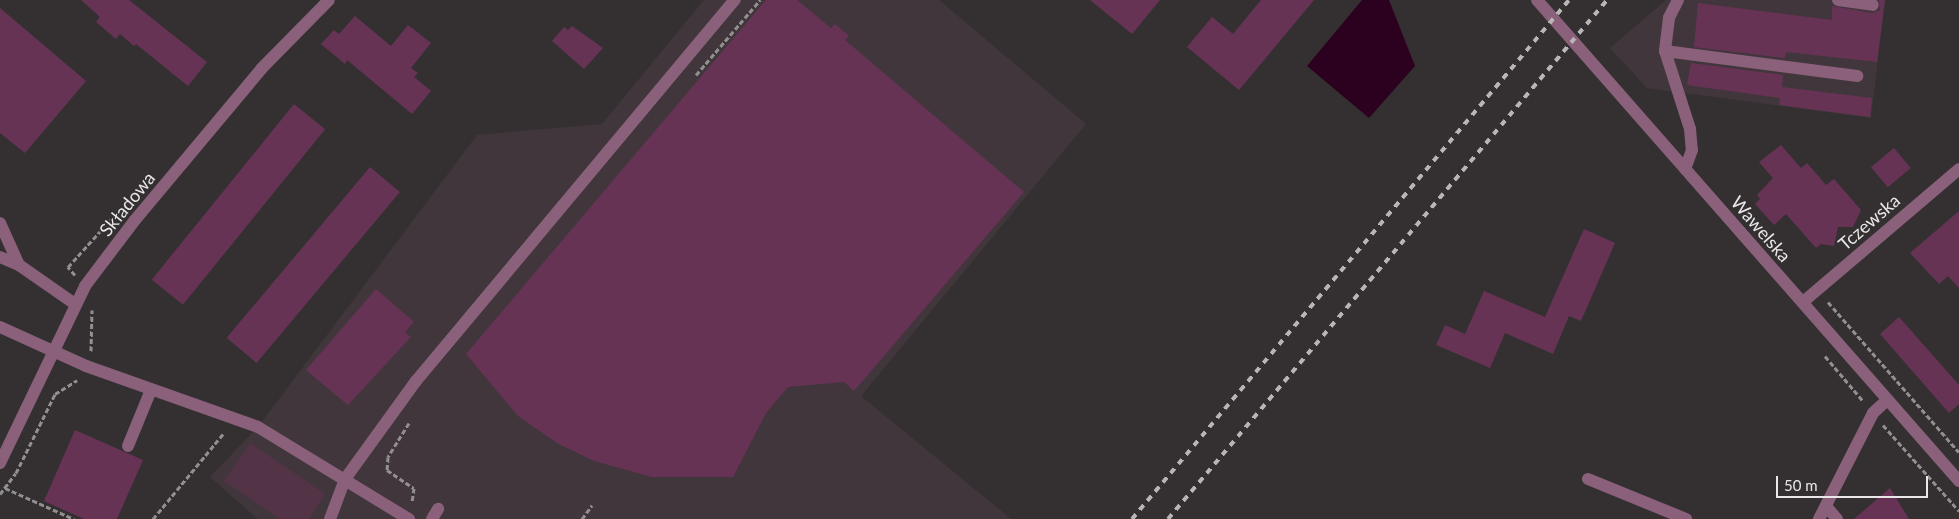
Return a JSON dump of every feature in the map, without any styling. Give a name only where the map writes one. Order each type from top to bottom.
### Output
[{"type":"street","name":"Składowa","points":[[0,463],[51,352],[85,286],[135,220],[262,68],[330,0]]},
{"type":"street","points":[[330,519],[345,479],[416,381],[735,0]]},
{"type":"street","name":"Wawelska","points":[[1537,0],[1959,481]]},
{"type":"street","points":[[1678,0],[1669,18],[1665,51],[1690,129],[1692,150],[1685,169]]},
{"type":"street","points":[[1838,0],[1873,5]]},
{"type":"street","points":[[1665,51],[1857,76]]},
{"type":"street","name":"Tczewska","points":[[1803,302],[1959,169]]},
{"type":"street","points":[[0,223],[19,265]]},
{"type":"street","points":[[0,257],[19,265],[75,304]]},
{"type":"street","points":[[0,328],[86,366],[236,418],[345,479],[406,517]]},
{"type":"street","points":[[128,446],[151,390]]},
{"type":"street","points":[[1819,519],[1873,413],[1887,400]]},
{"type":"street","points":[[1588,479],[1686,519]]},
{"type":"street","points":[[1826,506],[1837,519]]},
{"type":"path","points":[[693,79],[760,0]]},
{"type":"path","points":[[0,494],[26,456],[55,394],[72,381],[81,379],[94,343],[91,302],[94,296],[85,286]]},
{"type":"path","points":[[1817,290],[1959,452]]},
{"type":"path","points":[[406,517],[416,496],[414,488],[387,470],[388,457],[413,416]]},
{"type":"path","points":[[153,519],[236,418]]},
{"type":"path","points":[[4,488],[74,519]]},
{"type":"path","points":[[582,519],[592,505]]},
{"type":"shaded area","points":[[704,0],[939,0],[1086,124],[861,396],[1011,519],[258,519],[210,477],[258,427],[477,135],[602,124]]},
{"type":"shaded area","points":[[1362,0],[1389,0],[1415,66],[1369,118],[1307,66]]},
{"type":"shaded area","points":[[1666,0],[1885,0],[1871,118],[1647,88],[1610,48]]},
{"type":"shaded area","points":[[250,443],[325,494],[309,519],[280,519],[224,481]]},
{"type":"building","points":[[81,0],[129,0],[207,62],[188,86],[136,44],[134,46],[120,34],[116,39],[96,22],[100,17]]},
{"type":"building","points":[[766,0],[797,0],[831,28],[835,24],[849,36],[845,40],[1024,192],[854,391],[844,382],[788,387],[766,413],[733,477],[652,477],[594,461],[557,443],[518,416],[466,354]]},
{"type":"building","points":[[1090,0],[1160,0],[1132,34]]},
{"type":"building","points":[[1261,0],[1314,0],[1239,90],[1187,47],[1212,17],[1233,34]]},
{"type":"building","points":[[1879,0],[1885,0],[1877,62],[1786,52],[1785,58],[1694,47],[1698,3],[1832,20],[1832,6],[1872,13],[1880,10]]},
{"type":"building","points":[[0,8],[86,81],[25,153],[0,133]]},
{"type":"building","points":[[355,16],[391,46],[408,25],[431,43],[411,68],[418,73],[414,77],[431,91],[412,114],[347,60],[345,64],[321,44],[334,30],[339,34]]},
{"type":"building","points":[[572,26],[603,48],[584,69],[552,41],[564,27],[568,30]]},
{"type":"building","points":[[1691,63],[1783,75],[1782,87],[1872,98],[1870,117],[1779,105],[1780,98],[1687,85]]},
{"type":"building","points":[[294,104],[325,129],[183,305],[152,280]]},
{"type":"building","points":[[1781,145],[1801,168],[1807,163],[1826,185],[1834,179],[1861,210],[1853,227],[1838,227],[1834,246],[1821,244],[1816,248],[1786,214],[1774,225],[1755,204],[1760,199],[1757,195],[1773,178],[1759,162]]},
{"type":"building","points":[[1894,148],[1911,168],[1888,187],[1871,167]]},
{"type":"building","points":[[370,167],[400,192],[257,363],[227,338]]},
{"type":"building","points":[[1959,211],[1959,288],[1948,276],[1939,284],[1910,253]]},
{"type":"building","points":[[1584,229],[1615,243],[1581,321],[1569,316],[1553,354],[1505,333],[1490,368],[1436,345],[1445,325],[1465,334],[1484,291],[1545,317]]},
{"type":"building","points":[[376,289],[414,322],[405,332],[411,337],[348,405],[306,370]]},
{"type":"building","points":[[1899,317],[1959,385],[1959,404],[1949,413],[1880,334]]},
{"type":"building","points":[[75,430],[143,460],[117,519],[84,519],[44,501]]},
{"type":"building","points":[[1890,488],[1909,519],[1854,519]]},
{"type":"railway","points":[[1132,519],[1569,0]]},
{"type":"railway","points":[[1168,519],[1607,0]]}]
